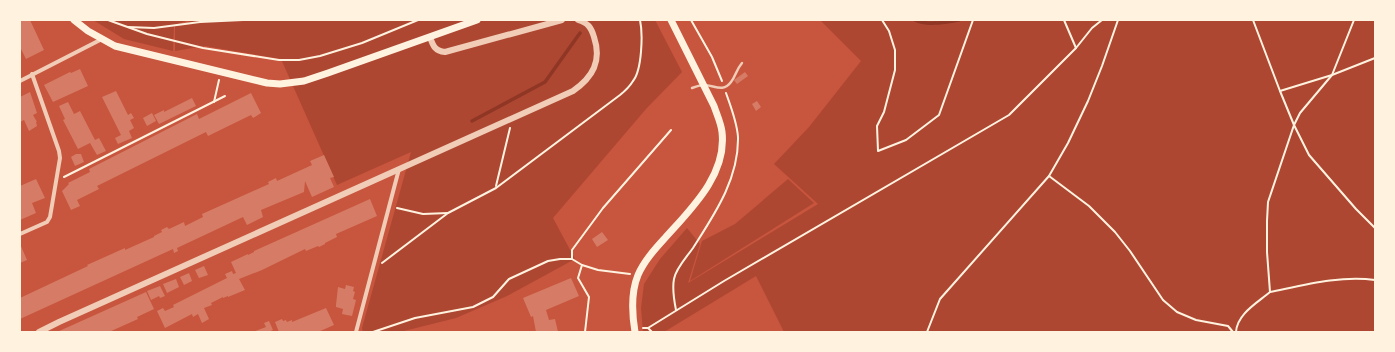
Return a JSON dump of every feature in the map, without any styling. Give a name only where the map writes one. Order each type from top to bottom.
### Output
[{"type":"main road","points":[[74,20],[115,46],[268,83],[280,84],[304,81],[477,20]]},
{"type":"main road","points":[[635,330],[633,296],[638,274],[648,259],[706,189],[720,160],[722,147],[722,133],[719,120],[704,85],[671,20]]},
{"type":"street","points":[[430,37],[434,48],[445,52],[562,20]]},
{"type":"street","points":[[39,332],[66,318],[573,91],[585,83],[595,67],[597,47],[591,28],[586,23],[578,20]]},
{"type":"street","points":[[20,80],[102,39]]},
{"type":"street","points":[[20,234],[47,222],[50,217],[60,158],[59,151],[32,74]]},
{"type":"street","points":[[356,332],[400,169]]},
{"type":"lane","points":[[692,88],[704,85],[717,88],[730,86],[737,69],[742,63]]},
{"type":"path","points":[[108,20],[147,34],[203,48],[279,60],[299,60],[320,56],[362,43],[418,20]]},
{"type":"path","points":[[125,26],[154,28],[200,22],[243,20]]},
{"type":"path","points":[[373,270],[448,213],[496,188],[620,95],[634,80],[641,60],[642,26],[640,20]]},
{"type":"path","points":[[882,20],[889,31],[895,50],[895,70],[884,112],[877,126],[878,151],[906,140],[939,115],[969,35],[973,20]]},
{"type":"path","points":[[1064,20],[1076,48]]},
{"type":"path","points":[[635,330],[648,328],[724,281],[1009,115],[1076,48],[1092,28],[1102,20]]},
{"type":"path","points":[[927,332],[940,299],[1049,176],[1068,143],[1088,101],[1118,20]]},
{"type":"path","points":[[1253,20],[1294,125],[1309,154],[1356,209],[1375,228]]},
{"type":"path","points":[[1270,292],[1267,252],[1268,202],[1294,125],[1300,113],[1332,75],[1354,20]]},
{"type":"path","points":[[1280,91],[1332,75],[1375,58]]},
{"type":"path","points":[[214,102],[221,72]]},
{"type":"path","points":[[56,181],[225,96]]},
{"type":"path","points":[[496,188],[512,118]]},
{"type":"path","points":[[572,259],[572,250],[603,208],[671,130]]},
{"type":"path","points":[[1049,176],[1089,206],[1115,232],[1163,300],[1177,312],[1196,320],[1228,326],[1233,332]]},
{"type":"path","points":[[390,207],[423,214],[448,213]]},
{"type":"path","points":[[373,332],[415,318],[473,307],[493,297],[509,279],[548,262],[560,259],[572,259],[582,265],[598,270],[618,273]]},
{"type":"path","points":[[582,265],[578,278],[589,297],[585,332]]},
{"type":"path","points":[[1236,332],[1237,324],[1241,316],[1270,292],[1326,281],[1375,280]]},
{"type":"path","points":[[648,328],[652,332]]},
{"type":"shaded area","points":[[93,20],[189,20],[174,25],[173,51],[124,39]]},
{"type":"shaded area","points":[[191,20],[655,20],[682,72],[646,109],[553,218],[575,259],[507,296],[456,318],[400,332],[363,332],[362,328],[411,152],[337,185],[281,59],[205,46],[175,51],[175,26],[187,23]]},
{"type":"shaded area","points":[[820,20],[1375,20],[1375,332],[784,332],[756,276],[664,332],[643,332],[641,308],[644,284],[660,259],[687,228],[700,244],[688,283],[818,204],[774,164],[809,127],[861,61]]},
{"type":"shaded area","points":[[788,179],[814,203],[690,281],[702,241],[735,224]]},
{"type":"building","points":[[20,20],[30,20],[44,50],[26,59],[20,47]]},
{"type":"building","points":[[80,69],[88,86],[53,102],[44,85],[70,72],[71,73]]},
{"type":"building","points":[[745,72],[748,76],[737,84],[734,80]]},
{"type":"building","points":[[116,91],[128,115],[131,113],[134,118],[130,120],[134,128],[129,131],[132,138],[118,144],[115,138],[121,135],[102,97]]},
{"type":"building","points":[[30,92],[37,113],[33,115],[37,122],[37,126],[29,131],[24,120],[20,122],[20,97]]},
{"type":"building","points":[[251,93],[261,113],[253,118],[251,115],[208,136],[206,132],[97,186],[99,189],[77,200],[80,206],[71,210],[62,191],[69,184],[68,183],[90,172],[89,169],[197,114],[199,119]]},
{"type":"building","points":[[192,98],[196,106],[159,124],[154,115],[164,110],[164,112]]},
{"type":"building","points":[[757,101],[761,107],[756,111],[752,104]]},
{"type":"building","points":[[68,102],[74,114],[80,111],[95,140],[99,138],[106,151],[97,155],[90,143],[78,149],[63,120],[65,119],[59,106]]},
{"type":"building","points":[[152,113],[156,121],[147,126],[143,118]]},
{"type":"building","points":[[76,154],[81,154],[84,162],[75,166],[71,157]]},
{"type":"building","points":[[324,155],[334,177],[330,178],[334,187],[312,197],[305,181],[304,192],[261,210],[263,217],[247,225],[243,217],[177,248],[178,251],[174,253],[173,249],[20,319],[20,298],[88,266],[87,265],[154,237],[162,232],[161,230],[167,227],[169,229],[184,222],[185,226],[203,217],[202,214],[269,184],[268,182],[276,178],[277,181],[312,165],[310,161]]},
{"type":"building","points":[[36,179],[45,198],[32,203],[36,213],[20,220],[20,186]]},
{"type":"building","points":[[370,199],[377,216],[336,234],[337,237],[319,247],[318,246],[306,251],[305,249],[262,270],[239,279],[245,290],[228,297],[223,297],[211,303],[212,305],[204,308],[209,319],[202,323],[198,314],[193,317],[192,314],[165,328],[157,311],[163,308],[165,311],[174,307],[173,305],[227,278],[225,274],[232,271],[233,274],[236,273],[231,262]]},
{"type":"building","points":[[602,232],[608,240],[597,247],[592,239]]},
{"type":"building","points":[[20,244],[27,260],[20,263]]},
{"type":"building","points":[[204,266],[208,275],[199,278],[195,270]]},
{"type":"building","points":[[189,273],[192,281],[184,285],[180,277]]},
{"type":"building","points":[[571,278],[579,296],[546,310],[549,320],[555,319],[558,332],[536,332],[533,316],[531,317],[523,298]]},
{"type":"building","points":[[176,279],[179,287],[167,293],[163,284]]},
{"type":"building","points":[[346,285],[354,287],[353,291],[355,292],[353,299],[356,300],[352,316],[342,314],[343,309],[336,307],[338,287],[345,289]]},
{"type":"building","points":[[160,286],[165,296],[160,298],[159,296],[151,300],[147,291]]},
{"type":"building","points":[[146,292],[154,309],[137,317],[138,319],[109,332],[57,332]]},
{"type":"building","points":[[326,308],[334,325],[318,332],[279,332],[275,322],[282,319],[283,321],[286,320],[287,322],[292,320],[292,322]]},
{"type":"building","points":[[269,321],[273,330],[268,332],[253,332],[266,327],[264,323]]},
{"type":"waterway","points":[[915,20],[925,23],[959,20]]},
{"type":"waterway","points":[[472,121],[545,82],[580,33]]}]
